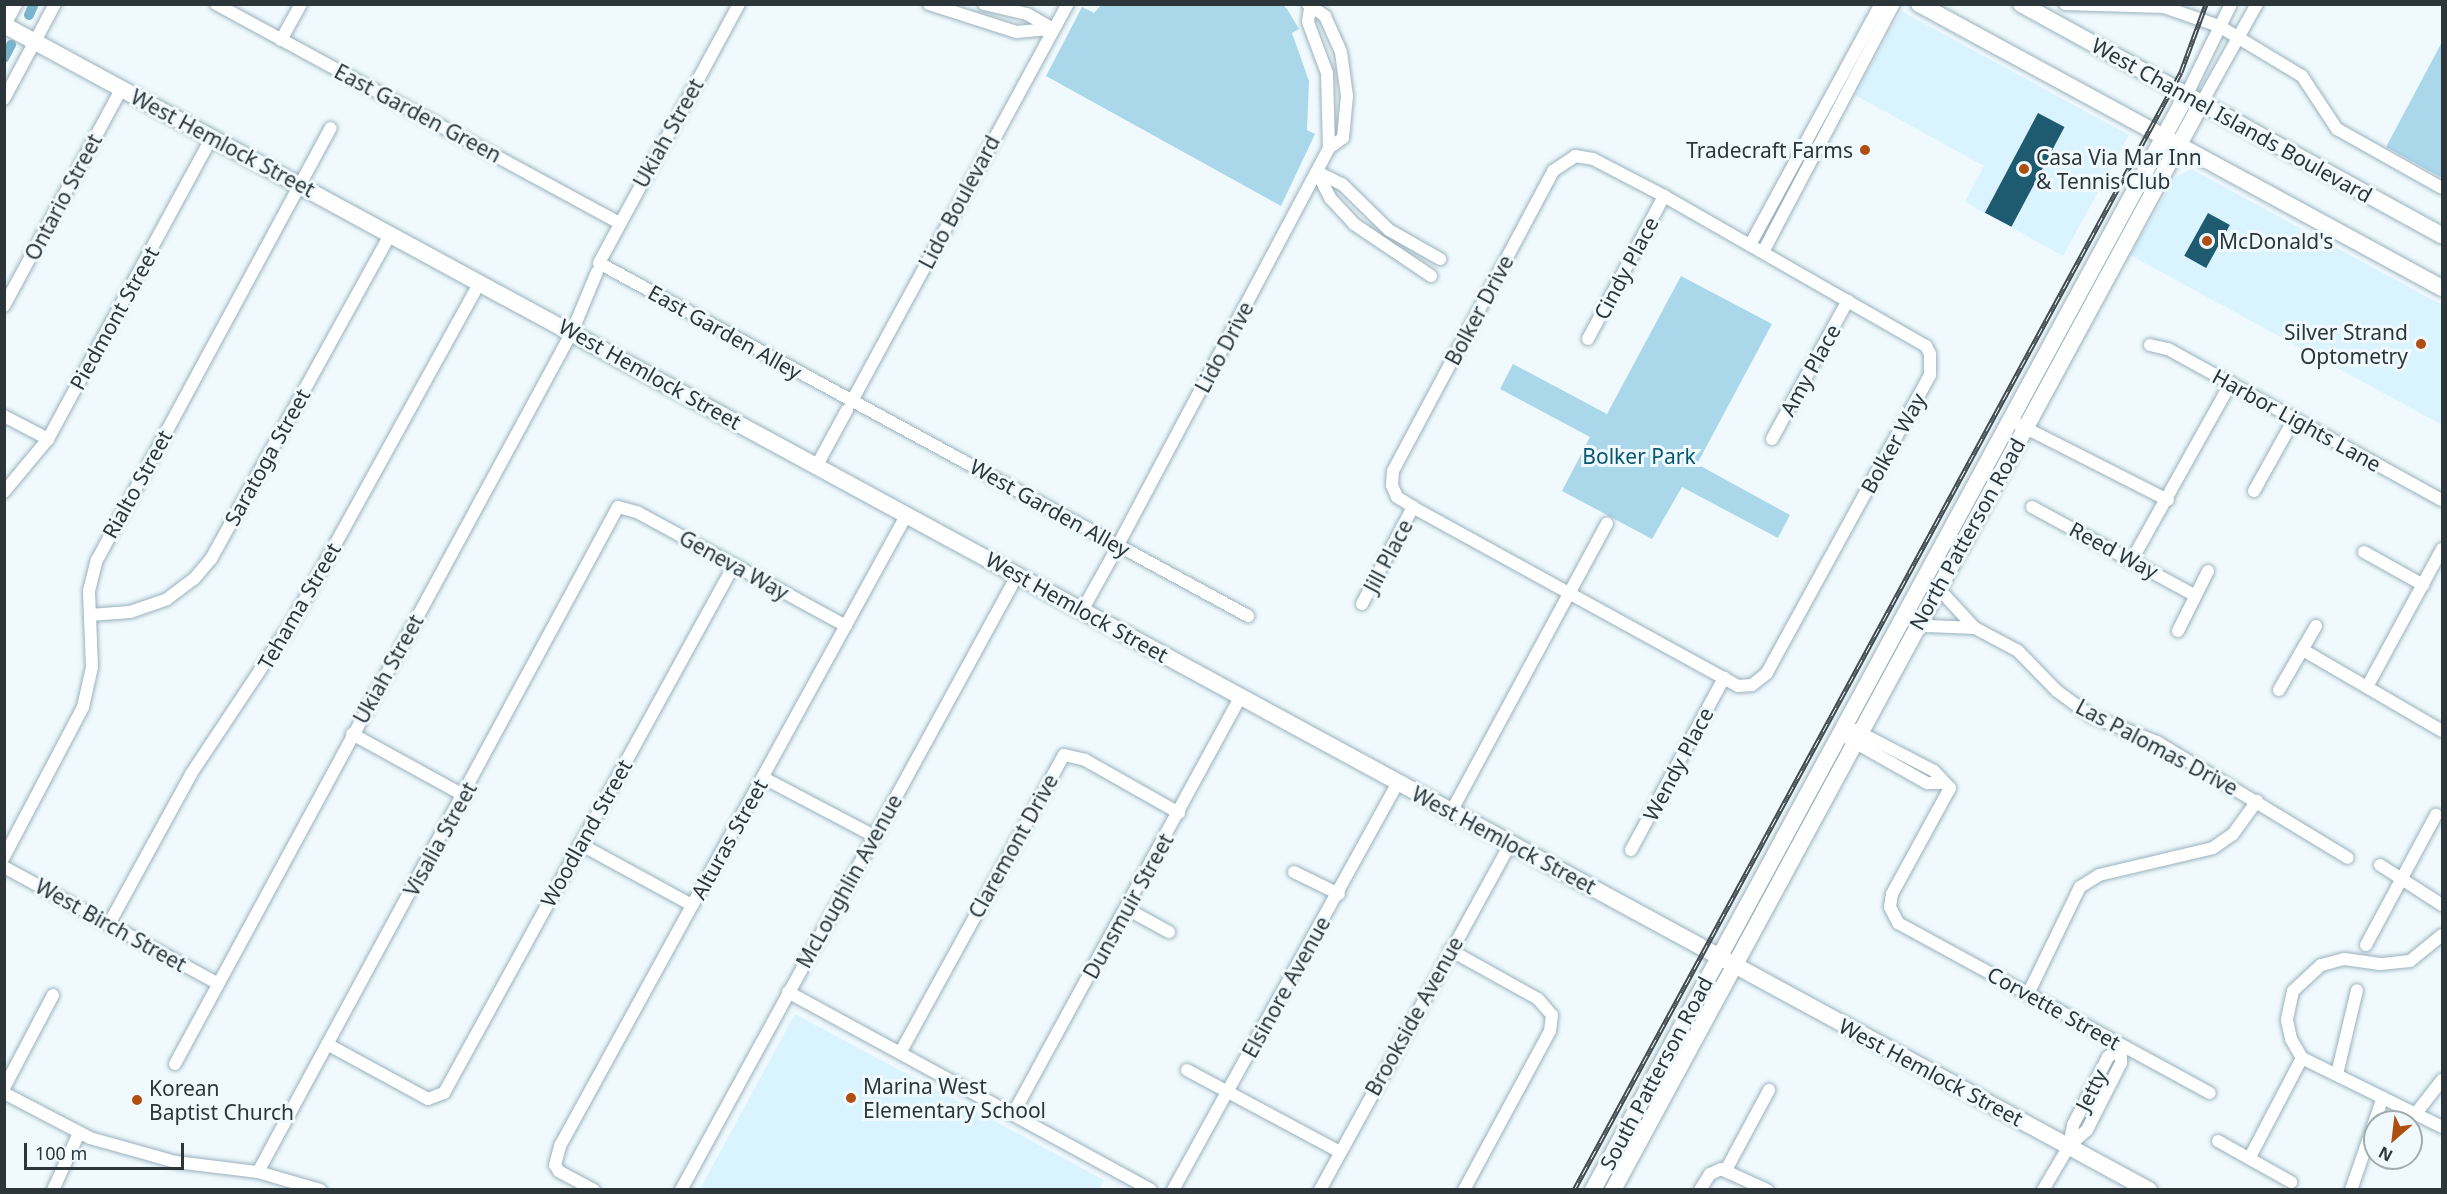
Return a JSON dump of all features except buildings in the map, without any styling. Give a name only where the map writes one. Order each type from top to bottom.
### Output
[{"type":"street","points":[[4,24],[14,4]]},
{"type":"street","points":[[4,99],[55,4]]},
{"type":"street","name":"East Garden Green","points":[[216,4],[620,223]]},
{"type":"street","points":[[281,40],[301,4]]},
{"type":"street","name":"Ukiah Street","points":[[175,1064],[572,332],[598,267],[620,223],[739,4]]},
{"type":"street","points":[[929,4],[1016,32],[1053,29]]},
{"type":"street","points":[[984,4],[1027,14],[1053,29]]},
{"type":"street","name":"Lido Boulevard","points":[[817,465],[1068,4]]},
{"type":"street","points":[[1750,245],[1881,4]]},
{"type":"street","points":[[1763,252],[1894,4]]},
{"type":"street","points":[[1919,4],[2442,288]]},
{"type":"street","name":"West Channel Islands Boulevard","points":[[2021,4],[2442,235]]},
{"type":"street","points":[[2065,4],[2164,7],[2219,26],[2302,76],[2337,129],[2442,188]]},
{"type":"street","points":[[2186,96],[2231,4]]},
{"type":"street","points":[[2201,104],[2257,4]]},
{"type":"street","name":"Lido Drive","points":[[1083,609],[1329,148],[1343,138],[1346,127],[1346,76],[1325,16],[1309,6],[1308,22],[1327,73],[1329,148]]},
{"type":"street","name":"West Hemlock Street","points":[[4,24],[2149,1190]]},
{"type":"street","name":"Ontario Street","points":[[4,306],[122,88]]},
{"type":"street","name":"North Patterson Road","points":[[1735,965],[1856,737],[1912,618],[2170,142],[2186,96]]},
{"type":"street","name":"North Patterson Road","points":[[2170,142],[2201,104]]},
{"type":"street","name":"Rialto Street","points":[[4,857],[83,707],[92,667],[91,576],[105,543],[331,128]]},
{"type":"street","name":"Piedmont Street","points":[[4,492],[48,439],[212,137]]},
{"type":"street","name":"Bolker Drive","points":[[1724,678],[1413,507],[1395,494],[1393,471],[1553,171],[1569,157],[1584,156],[1664,196],[1750,245]]},
{"type":"street","points":[[1317,172],[1342,184],[1389,230],[1440,260]]},
{"type":"street","points":[[1317,172],[1331,199],[1354,224],[1431,276]]},
{"type":"street","name":"Cindy Place","points":[[1588,339],[1664,196]]},
{"type":"street","name":"Saratoga Street","points":[[90,615],[130,612],[167,599],[194,579],[211,559],[391,234]]},
{"type":"street","name":"Bolker Way","points":[[1724,678],[1738,686],[1752,685],[1767,673],[1930,375],[1932,360],[1926,345],[1750,245]]},
{"type":"street","name":"East Garden Alley","points":[[598,267],[850,405]]},
{"type":"street","name":"Tehama Street","points":[[109,924],[181,790],[294,620],[480,282]]},
{"type":"street","name":"Amy Place","points":[[1772,439],[1848,300]]},
{"type":"street","name":"Harbor Lights Lane","points":[[2150,345],[2168,349],[2442,500]]},
{"type":"street","points":[[2133,558],[2168,500],[2231,383]]},
{"type":"street","name":"West Garden Alley","points":[[850,405],[1115,550],[1248,616]]},
{"type":"street","points":[[4,416],[48,439]]},
{"type":"street","points":[[2254,491],[2294,419]]},
{"type":"street","points":[[2017,424],[2168,500]]},
{"type":"street","name":"North Patterson Road","points":[[1719,956],[1842,729],[1912,618],[1938,588],[2017,424]]},
{"type":"street","name":"Geneva Way","points":[[621,506],[846,626]]},
{"type":"street","name":"Visalia Street","points":[[258,1172],[465,796],[621,506]]},
{"type":"street","name":"Jill Place","points":[[1362,604],[1413,507]]},
{"type":"street","name":"Reed Way","points":[[2032,507],[2133,558],[2194,595]]},
{"type":"street","name":"Alturas Street","points":[[594,1190],[555,1165],[560,1146],[907,514]]},
{"type":"street","points":[[1451,812],[1607,523]]},
{"type":"street","points":[[2367,687],[2442,549]]},
{"type":"street","points":[[2364,552],[2423,585]]},
{"type":"street","name":"Woodland Street","points":[[327,1044],[428,1099],[437,1099],[447,1089],[734,565]]},
{"type":"street","points":[[2178,632],[2194,595],[2208,571]]},
{"type":"street","name":"McLoughlin Avenue","points":[[681,1190],[1018,574]]},
{"type":"street","points":[[1938,588],[1975,628]]},
{"type":"street","name":"Las Palomas Drive","points":[[1912,618],[1975,628],[2018,651],[2064,697],[2091,716],[2157,742],[2258,801],[2348,858]]},
{"type":"street","points":[[2279,690],[2316,626]]},
{"type":"street","points":[[2302,650],[2442,731]]},
{"type":"street","name":"Wendy Place","points":[[1631,850],[1724,678]]},
{"type":"street","name":"Dunsmuir Street","points":[[1013,1114],[1127,909],[1241,696]]},
{"type":"street","points":[[1842,729],[1856,737]]},
{"type":"street","points":[[352,734],[465,796]]},
{"type":"street","name":"Corvette Street","points":[[1856,737],[1927,783],[1945,785],[1892,894],[1890,907],[1898,923],[2029,992],[2121,1047],[2210,1093]]},
{"type":"street","name":"Claremont Drive","points":[[900,1053],[1064,755],[1085,760],[1179,813]]},
{"type":"street","points":[[764,778],[874,836]]},
{"type":"street","name":"Elsinore Avenue","points":[[1173,1190],[1339,894],[1398,783]]},
{"type":"street","points":[[2029,992],[2080,887],[2099,875],[2213,848],[2238,828],[2258,801]]},
{"type":"street","points":[[2366,945],[2436,815]]},
{"type":"street","name":"Brookside Avenue","points":[[1320,1190],[1510,843]]},
{"type":"street","points":[[580,844],[692,905]]},
{"type":"street","points":[[2379,865],[2442,904]]},
{"type":"street","name":"West Birch Street","points":[[4,867],[218,983]]},
{"type":"street","points":[[1294,872],[1339,894]]},
{"type":"street","points":[[1127,909],[1169,932]]},
{"type":"street","points":[[2413,1110],[2302,1058],[2291,1039],[2287,1014],[2293,991],[2311,971],[2344,959],[2380,964],[2410,961],[2442,935]]},
{"type":"street","points":[[1450,950],[1538,999],[1552,1015],[1550,1031],[1464,1190]]},
{"type":"street","name":"South Patterson Road","points":[[1593,1190],[1719,956]]},
{"type":"street","name":"South Patterson Road","points":[[1613,1190],[1735,965]]},
{"type":"street","points":[[2337,1074],[2356,990]]},
{"type":"street","points":[[788,992],[1151,1190]]},
{"type":"street","points":[[4,1088],[53,995]]},
{"type":"street","name":"Jetty","points":[[2043,1190],[2069,1146],[2073,1125],[2108,1057],[2121,1047]]},
{"type":"street","points":[[2250,1157],[2302,1058]]},
{"type":"street","points":[[1187,1070],[1340,1152]]},
{"type":"street","points":[[2419,1110],[2442,1080]]},
{"type":"street","points":[[1726,1170],[1769,1090]]},
{"type":"street","points":[[4,1093],[80,1133],[176,1162],[258,1172],[320,1190]]},
{"type":"street","points":[[2351,1190],[2384,1097]]},
{"type":"street","points":[[2423,1116],[2442,1127]]},
{"type":"street","points":[[52,1190],[80,1133]]},
{"type":"street","points":[[2218,1141],[2291,1182]]},
{"type":"street","points":[[1700,1190],[1710,1174],[1726,1170],[1767,1190]]},
{"type":"shaded area","points":[[1901,11],[2129,135],[2063,256],[1965,202],[1984,166],[1855,95]]},
{"type":"shaded area","points":[[2191,169],[2442,305],[2442,425],[2130,255],[2176,177]]},
{"type":"shaded area","name":"Marina West Elementary School","points":[[795,1014],[1104,1180],[1099,1189],[700,1189]]},
{"type":"green space","points":[[1102,4],[1282,4],[1287,9],[1299,29],[1292,33],[1309,81],[1307,130],[1315,134],[1281,206],[1046,76],[1082,7],[1094,13]]},
{"type":"green space","points":[[2442,42],[2442,178],[2386,147]]},
{"type":"green space","name":"Bolker Park","points":[[1681,276],[1772,324],[1697,464],[1790,515],[1778,538],[1682,487],[1652,539],[1562,491],[1590,437],[1500,389],[1513,364],[1607,414]]},
{"type":"waterway","points":[[29,15],[34,4]]},
{"type":"waterway","points":[[4,58],[11,45]]},
{"type":"railway","points":[[1574,1190],[2181,72],[2206,4]]},
{"type":"place","name":"Tradecraft Farms","points":[[1865,150]]},
{"type":"place","name":"Casa Via Mar Inn & Tennis Club","points":[[2024,169]]},
{"type":"place","name":"McDonald's","points":[[2207,241]]},
{"type":"place","name":"Silver Strand Optometry","points":[[2421,344]]},
{"type":"place","name":"Marina West Elementary School","points":[[851,1098]]},
{"type":"place","name":"Korean Baptist Church","points":[[137,1100]]}]
